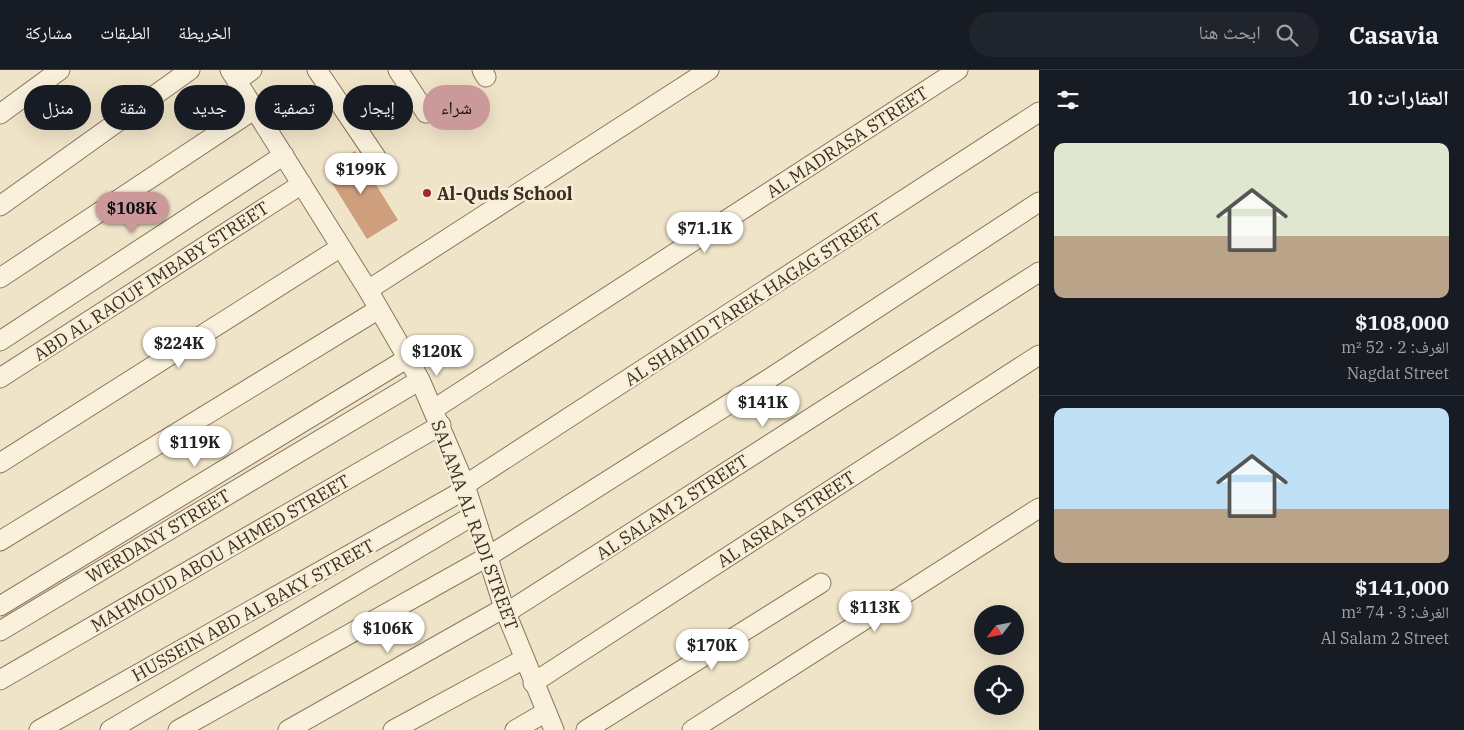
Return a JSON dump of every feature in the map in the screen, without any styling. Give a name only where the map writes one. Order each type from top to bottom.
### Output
[{"type":"street","points":[[0,114],[60,70]]},
{"type":"street","points":[[0,206],[190,70]]},
{"type":"street","points":[[317,70],[376,157]]},
{"type":"street","points":[[398,70],[423,108]]},
{"type":"street","points":[[368,290],[709,70]]},
{"type":"street","name":"AL MADRASA STREET","points":[[437,417],[958,70]]},
{"type":"street","name":"SALAMA AL RADI STREET","points":[[240,74],[255,110]]},
{"type":"street","points":[[0,278],[255,110]]},
{"type":"street","name":"AL SHAHID TAREK HAGAG STREET","points":[[466,487],[1039,112]]},
{"type":"street","name":"SALAMA AL RADI STREET","points":[[268,130],[380,309],[420,380],[466,487],[505,610],[554,730]]},
{"type":"street","points":[[0,341],[284,155]]},
{"type":"street","name":"ABD AL RAOUF IMBABY STREET","points":[[0,378],[302,184]]},
{"type":"street","points":[[178,730],[487,557],[767,380],[1039,202]]},
{"type":"street","points":[[0,463],[341,246]]},
{"type":"street","name":"AL SALAM 2 STREET","points":[[288,730],[505,610],[1039,272]]},
{"type":"street","points":[[0,541],[380,309]]},
{"type":"street","name":"AL ASRAA STREET","points":[[533,682],[1039,355]]},
{"type":"street","points":[[0,606],[408,358]]},
{"type":"street","name":"WERDANY STREET","points":[[0,630],[420,380]]},
{"type":"street","name":"MAHMOUD ABOU AHMED STREET","points":[[0,680],[437,417]]},
{"type":"street","name":"HUSSEIN ABD AL BAKY STREET","points":[[39,730],[466,487]]},
{"type":"street","points":[[692,730],[1039,508]]},
{"type":"street","points":[[110,730],[474,515]]},
{"type":"street","points":[[586,730],[821,583]]},
{"type":"street","points":[[393,730],[524,659]]},
{"type":"street","points":[[514,730],[546,712]]},
{"type":"building","points":[[355,151],[398,220],[367,239],[324,170]]},
{"type":"place","name":"Al-Quds School","points":[[427,193]]}]
